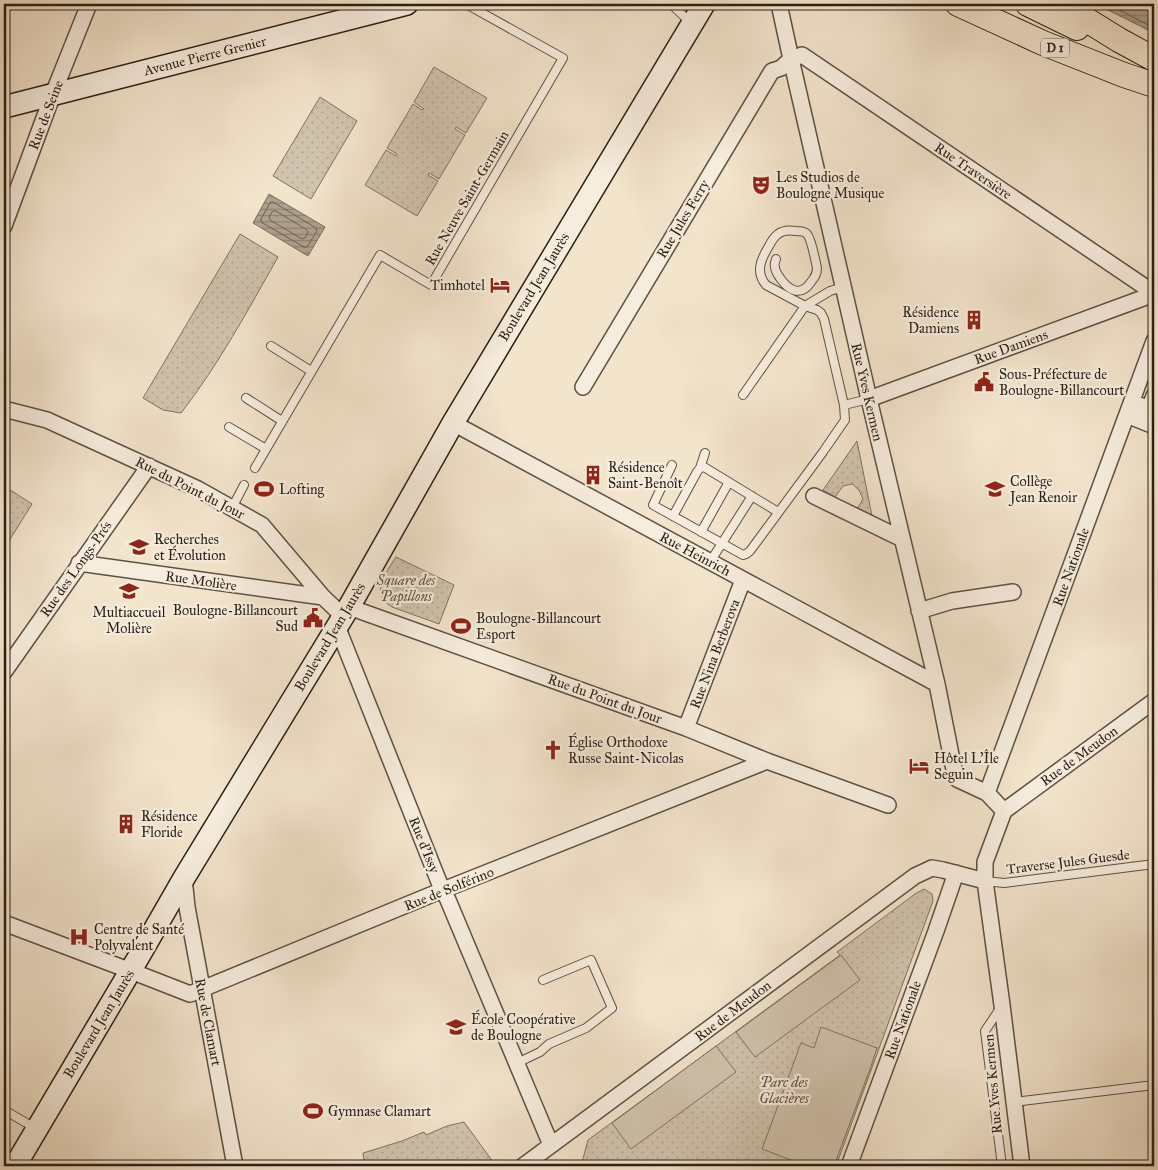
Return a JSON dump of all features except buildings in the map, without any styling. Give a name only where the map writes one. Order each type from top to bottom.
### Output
[{"type":"main road","name":"D 1","points":[[958,4],[1043,43],[1154,85]]},
{"type":"main road","name":"D 1","points":[[996,4],[1154,78]]},
{"type":"main road","name":"D 1","points":[[1028,4],[1092,35],[1119,40]]},
{"type":"main road","name":"D 1","points":[[1061,4],[1154,59]]},
{"type":"street","name":"Rue de Seine","points":[[4,226],[89,4]]},
{"type":"street","name":"Avenue Pierre Grenier","points":[[4,107],[407,4]]},
{"type":"street","name":"Boulevard Jean Jaurès","points":[[15,1166],[184,878],[343,616],[453,423],[704,4]]},
{"type":"street","name":"Rue Yves Kermen","points":[[779,4],[868,399],[937,684],[953,765],[957,779],[987,793]]},
{"type":"street","name":"Rue Traversière","points":[[791,59],[802,55],[1154,294]]},
{"type":"street","name":"Rue Jules Ferry","points":[[583,387],[772,71],[781,68],[791,59]]},
{"type":"street","name":"Rue Damiens","points":[[868,399],[1154,294]]},
{"type":"street","name":"Rue Nationale","points":[[987,793],[1154,341]]},
{"type":"street","points":[[1154,396],[1149,409],[1139,405],[1134,418],[1154,426]]},
{"type":"street","name":"Rue du Point du Jour","points":[[4,409],[47,420],[198,489],[262,526],[323,597],[343,616],[686,728],[767,761],[888,805]]},
{"type":"street","name":"Rue Heinrich","points":[[453,423],[937,684]]},
{"type":"street","name":"Rue des Longs-Prés","points":[[4,672],[148,466]]},
{"type":"street","points":[[814,496],[902,539]]},
{"type":"street","name":"Rue Molière","points":[[79,563],[323,597]]},
{"type":"street","name":"Rue Nina Berberova","points":[[686,728],[743,580]]},
{"type":"street","points":[[920,611],[952,601],[1013,592]]},
{"type":"street","name":"Rue d'Issy","points":[[343,616],[444,890],[551,1145]]},
{"type":"street","name":"Rue de Meudon","points":[[1004,811],[1154,701]]},
{"type":"street","name":"Rue de Solférino","points":[[4,923],[190,994],[767,761]]},
{"type":"street","points":[[987,793],[1004,811]]},
{"type":"street","name":"Rue Yves Kermen","points":[[1004,811],[985,862],[985,881],[1022,1166]]},
{"type":"street","name":"Rue de Meudon","points":[[523,1166],[914,876],[932,868],[985,881]]},
{"type":"street","name":"Rue Nationale","points":[[850,1166],[956,873]]},
{"type":"street","name":"Rue de Clamart","points":[[184,878],[187,907],[235,1166]]},
{"type":"lane","name":"Rue Neuve Saint-Germain","points":[[255,468],[380,255],[431,285],[563,58],[466,4]]},
{"type":"lane","points":[[671,4],[692,24]]},
{"type":"lane","points":[[672,465],[653,505],[743,555],[746,554],[778,512],[845,420],[844,405],[821,313],[766,285],[762,280],[760,264],[771,241],[778,233],[791,230],[806,233],[817,268],[817,273],[808,288],[800,291],[789,289],[785,286],[776,272],[776,259]]},
{"type":"lane","points":[[743,395],[806,306],[830,291],[843,286]]},
{"type":"lane","points":[[271,346],[311,371]]},
{"type":"lane","points":[[246,398],[282,421]]},
{"type":"lane","points":[[844,405],[868,399]]},
{"type":"lane","points":[[229,427],[266,449]]},
{"type":"lane","points":[[673,516],[700,468],[706,452]]},
{"type":"lane","points":[[700,468],[704,467],[778,512]]},
{"type":"lane","points":[[701,532],[729,482]]},
{"type":"lane","points":[[232,508],[244,486]]},
{"type":"lane","points":[[710,562],[752,496]]},
{"type":"lane","name":"Traverse Jules Guesde","points":[[985,881],[1004,883],[1154,864]]},
{"type":"lane","points":[[517,1063],[540,1052],[549,1044],[586,1028],[612,1008],[591,960],[543,980]]},
{"type":"lane","name":"Rue Yves Kermen","points":[[1002,1005],[985,1031],[1002,1166]]},
{"type":"lane","points":[[1014,1102],[1154,1085]]},
{"type":"lane","points":[[4,1110],[37,1129]]},
{"type":"green space","points":[[434,67],[487,98],[466,133],[456,127],[455,129],[465,135],[439,179],[429,173],[428,175],[438,181],[417,216],[365,185],[386,150],[396,156],[397,154],[387,148],[413,104],[422,110],[424,109],[414,102]]},
{"type":"green space","points":[[320,97],[357,121],[311,199],[273,176]]},
{"type":"green space","points":[[240,234],[278,257],[220,356],[181,413],[163,410],[143,398]]},
{"type":"green space","points":[[857,441],[872,516],[857,509],[863,499],[859,490],[852,484],[843,486],[835,497],[823,490]]},
{"type":"green space","points":[[4,486],[32,504],[4,549]]},
{"type":"green space","name":"Square des Papillons","points":[[396,557],[454,585],[439,624],[392,607],[385,601],[382,596],[382,583],[384,576]]},
{"type":"green space","name":"Parc des Glacières","points":[[924,889],[932,894],[933,901],[836,1166],[581,1166],[588,1140],[840,955],[837,952]]},
{"type":"green space","points":[[841,955],[860,980],[755,1057],[736,1032]]},
{"type":"green space","points":[[821,1027],[877,1048],[834,1166],[807,1166],[762,1149],[801,1043],[814,1048]]},
{"type":"green space","points":[[716,1046],[736,1072],[631,1149],[612,1123]]},
{"type":"green space","points":[[464,1122],[496,1166],[365,1166],[363,1153],[424,1132],[426,1135],[447,1126]]},
{"type":"water","points":[[1096,4],[1154,4],[1154,33]]},
{"type":"water","points":[[269,194],[325,227],[308,256],[253,223]]},
{"type":"place","name":"Les Studios de Boulogne Musique","points":[[761,185]]},
{"type":"place","name":"Timhotel","points":[[500,285]]},
{"type":"place","name":"Résidence Damiens","points":[[974,320]]},
{"type":"place","name":"Sous-Préfecture de Boulogne-Billancourt","points":[[984,382]]},
{"type":"place","name":"Résidence Saint-Benoît","points":[[593,475]]},
{"type":"place","name":"Lofting","points":[[264,489]]},
{"type":"place","name":"Collège Jean Renoir","points":[[995,489]]},
{"type":"place","name":"Recherches et Évolution","points":[[139,547]]},
{"type":"place","name":"Multiaccueil Molière","points":[[129,591]]},
{"type":"place","name":"Boulogne-Billancourt Sud","points":[[313,618]]},
{"type":"place","name":"Boulogne-Billancourt Esport","points":[[461,626]]},
{"type":"place","name":"Église Orthodoxe Russe Saint-Nicolas","points":[[553,750]]},
{"type":"place","name":"Hôtel L'Île Seguin","points":[[919,766]]},
{"type":"place","name":"Résidence Floride","points":[[126,824]]},
{"type":"place","name":"Centre de Santé Polyvalent","points":[[79,937]]},
{"type":"place","name":"École Coopérative de Boulogne","points":[[456,1027]]},
{"type":"place","name":"Gymnase Clamart","points":[[313,1111]]}]
